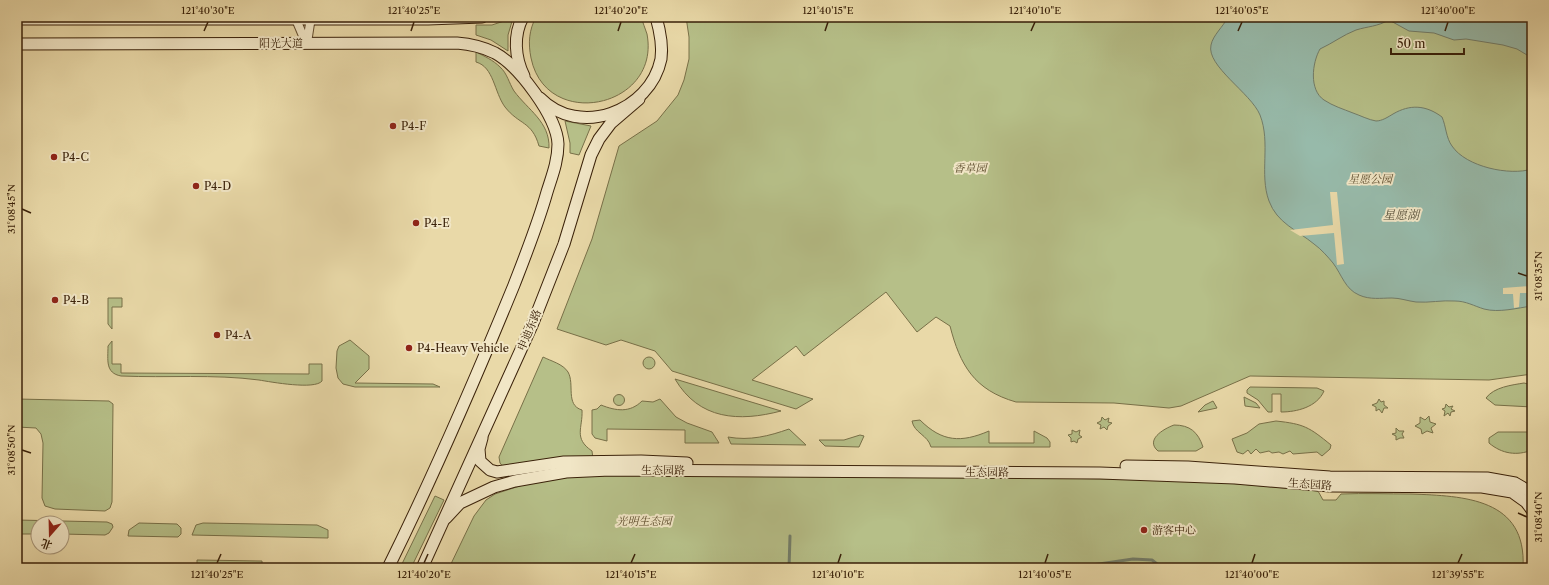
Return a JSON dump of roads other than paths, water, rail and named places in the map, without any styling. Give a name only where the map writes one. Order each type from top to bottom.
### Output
[{"type":"street","points":[[295,17],[306,43]]},
{"type":"street","points":[[17,19],[311,17],[428,19],[482,17]]},
{"type":"street","points":[[306,43],[311,17]]},
{"type":"street","points":[[388,568],[498,324],[535,232],[557,160],[558,143],[555,130],[548,115],[529,86],[520,67],[516,45],[520,23],[523,17]]},
{"type":"street","points":[[529,86],[544,102],[562,112],[581,117],[601,117],[620,111],[639,98],[653,81],[660,59],[661,36],[656,17]]},
{"type":"street","name":"阳光大道","points":[[17,44],[469,44],[484,48],[496,54],[516,70],[529,86]]},
{"type":"street","name":"申迪东路","points":[[422,568],[525,343],[556,264],[591,155],[599,139],[611,123],[639,98]]},
{"type":"street","name":"生态园路","points":[[482,438],[479,449],[480,461],[490,470],[497,472],[564,462],[641,461],[678,463],[1188,467],[1330,478],[1487,478],[1514,483],[1532,493]]},
{"type":"street","name":"生态园路","points":[[446,518],[460,503],[494,487],[515,481],[566,472],[610,470],[1100,473],[1235,478],[1330,486],[1482,487],[1512,492],[1523,499],[1532,510]]},
{"type":"water","name":"星愿湖","points":[[1228,17],[1532,17],[1532,58],[1517,49],[1503,45],[1466,39],[1454,40],[1434,33],[1409,31],[1389,20],[1356,30],[1320,49],[1315,61],[1313,76],[1319,96],[1338,107],[1367,119],[1376,121],[1383,120],[1399,111],[1412,107],[1424,108],[1442,117],[1450,143],[1467,159],[1489,168],[1501,170],[1523,171],[1532,169],[1532,306],[1508,310],[1490,310],[1459,301],[1413,302],[1395,298],[1367,298],[1350,289],[1327,256],[1308,239],[1282,221],[1269,201],[1265,180],[1265,136],[1260,115],[1248,98],[1222,71],[1215,62],[1211,53],[1212,41]]},
{"type":"waterway","points":[[789,568],[790,536]]},
{"type":"waterway","points":[[1072,568],[1133,559],[1152,560],[1162,568]]},
{"type":"place","name":"P4-F","points":[[393,126]]},
{"type":"place","name":"P4-C","points":[[54,157]]},
{"type":"place","name":"P4-D","points":[[196,186]]},
{"type":"place","name":"P4-E","points":[[416,223]]},
{"type":"place","name":"P4-B","points":[[55,300]]},
{"type":"place","name":"P4-A","points":[[217,335]]},
{"type":"place","name":"P4-Heavy Vehicle","points":[[409,348]]},
{"type":"place","name":"游客中心","points":[[1144,530]]},
{"type":"park label","name":"香草园","points":[[970,168]]},
{"type":"park label","name":"星愿公园","points":[[1370,179]]},
{"type":"park label","name":"光明生态园","points":[[644,521]]}]
